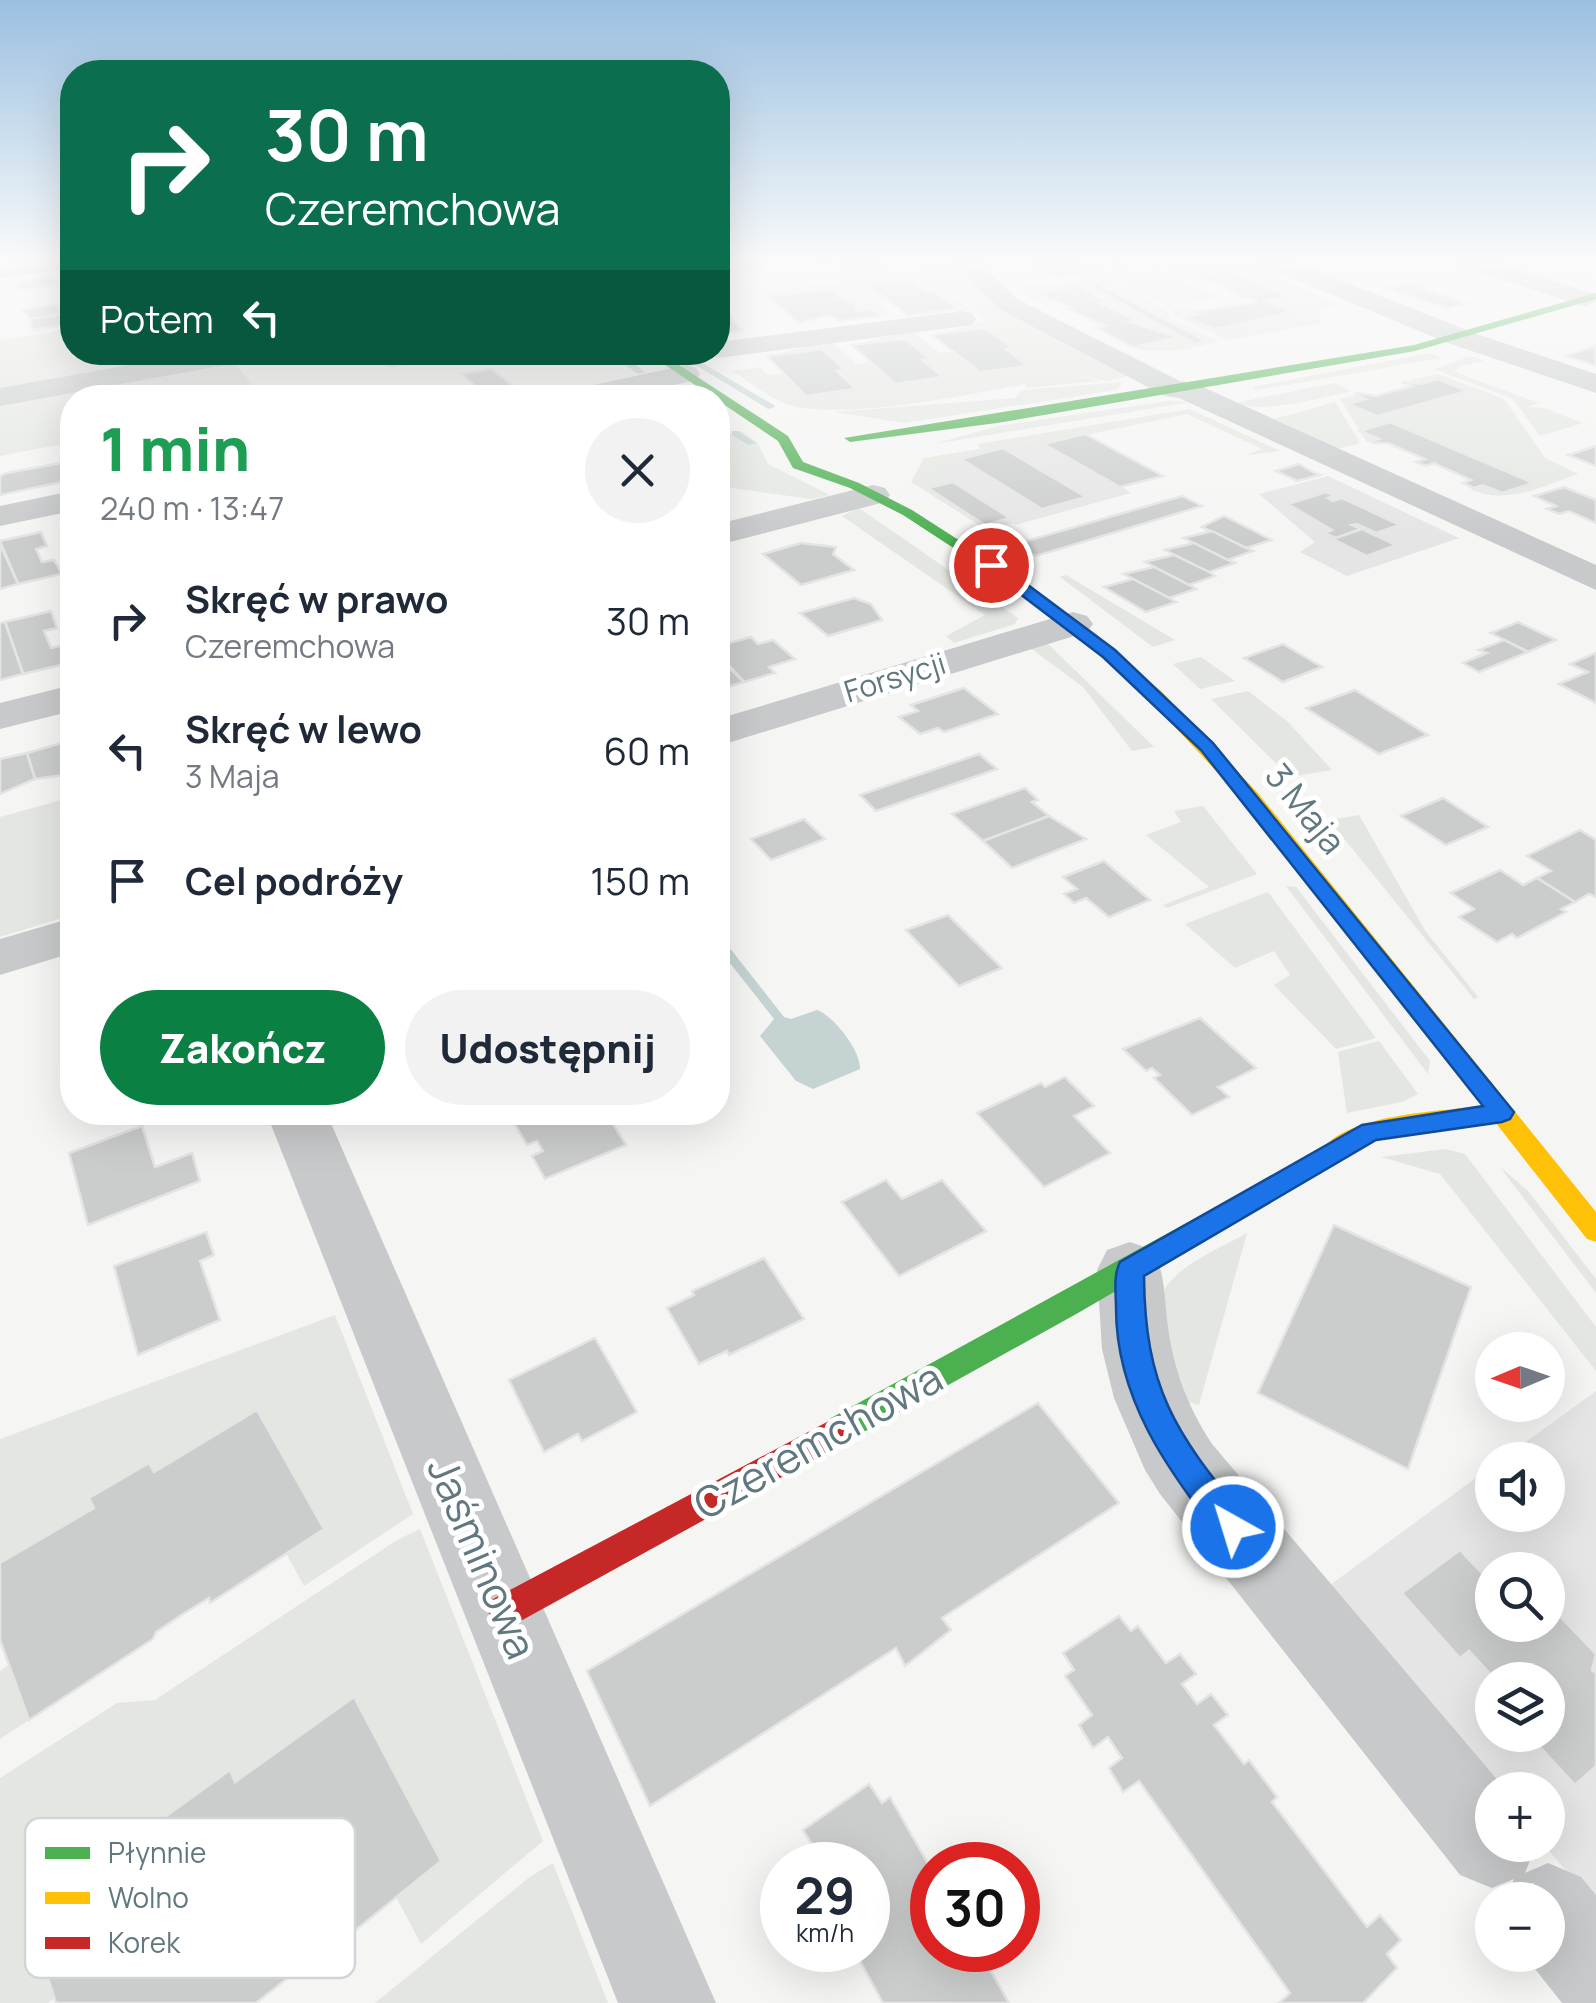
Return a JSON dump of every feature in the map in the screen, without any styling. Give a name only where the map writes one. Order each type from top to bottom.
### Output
[{"type":"street","points":[[1108,353],[1596,579]]},
{"type":"street","points":[[821,437],[997,419],[1371,353]]},
{"type":"street","points":[[1508,353],[1596,384]]},
{"type":"street","points":[[68,385],[181,365]]},
{"type":"street","points":[[607,385],[661,365]]},
{"type":"street","name":"3 Maja","points":[[681,365],[707,385]]},
{"type":"street","points":[[0,397],[60,386]]},
{"type":"street","name":"3 Maja","points":[[730,401],[821,437],[871,444],[878,455],[878,481]]},
{"type":"street","points":[[730,532],[878,481],[894,450],[997,419]]},
{"type":"street","name":"3 Maja","points":[[821,437],[790,454],[798,465],[878,481],[1073,624],[1207,746],[1596,1230]]},
{"type":"street","points":[[0,516],[60,504]]},
{"type":"street","name":"Forsycji","points":[[730,730],[1073,624]]},
{"type":"street","points":[[0,716],[60,701]]},
{"type":"street","points":[[0,957],[60,938]]},
{"type":"street","name":"Czeremchowa","points":[[505,1611],[1130,1270],[1371,1132],[1502,1112]]},
{"type":"street","name":"Jaśminowa","points":[[301,1125],[667,2003]]},
{"type":"street","points":[[1130,1270],[1130,1321],[1136,1362],[1164,1438],[1475,1821]]},
{"type":"street","points":[[1509,1862],[1525,1882]]},
{"type":"street","points":[[1565,1931],[1596,1969]]},
{"type":"street","points":[[1573,2003],[1596,1982]]},
{"type":"shaded area","points":[[0,353],[60,353],[60,365],[166,365],[0,394]]},
{"type":"shaded area","points":[[828,353],[845,353],[856,364],[870,362],[894,384],[943,377],[923,360],[930,358],[924,353],[956,353],[981,372],[1026,366],[1011,353],[1104,353],[1137,374],[1107,381],[1077,375],[1100,381],[1025,388],[1026,384],[908,404],[845,410],[785,404],[732,371],[760,367],[768,375],[783,373],[806,396],[855,389],[838,372],[845,369]]},
{"type":"shaded area","points":[[1428,353],[1441,358],[1258,390],[1252,387]]},
{"type":"shaded area","points":[[1470,356],[1485,361],[1461,366],[1455,372],[1538,403],[1528,407],[1544,408],[1583,423],[1540,436],[1513,399],[1434,369]]},
{"type":"shaded area","points":[[200,365],[237,365],[253,385],[92,385]]},
{"type":"shaded area","points":[[1438,374],[1504,399],[1545,458],[1578,474],[1511,495],[1484,494],[1470,489],[1483,485],[1502,493],[1532,483],[1390,422],[1361,430],[1378,439],[1367,442],[1340,399],[1356,395],[1366,399],[1349,404],[1377,416],[1467,391],[1438,379],[1420,384],[1410,380]]},
{"type":"shaded area","points":[[1124,382],[1116,390],[905,423],[834,412],[1015,398],[1022,390]]},
{"type":"shaded area","points":[[1334,383],[1351,391],[1276,406],[1235,403]]},
{"type":"shaded area","points":[[60,391],[60,444],[0,456],[0,402]]},
{"type":"shaded area","points":[[1169,401],[1191,402],[934,444],[998,426]]},
{"type":"shaded area","points":[[1335,402],[1360,443],[1338,449],[1274,419]]},
{"type":"shaded area","points":[[1190,409],[1280,451],[1246,455],[1262,449],[1187,414],[1043,444],[1035,440],[930,466],[952,481],[929,489],[984,525],[1010,518],[1016,522],[990,532],[911,482],[924,458],[980,449],[978,444]]},
{"type":"shaded area","points":[[741,431],[757,442],[768,464],[830,495],[811,499],[730,488],[730,434]]},
{"type":"shaded area","points":[[1085,433],[1164,476],[1122,487],[1131,493],[1015,525],[1010,518],[985,525],[927,488],[951,482],[929,466],[1036,440],[1044,444]]},
{"type":"shaded area","points":[[1328,476],[1459,538],[1347,576],[1300,552],[1315,542],[1259,494]]},
{"type":"shaded area","points":[[859,508],[1018,618],[1015,624],[954,643],[946,636],[985,615],[842,516]]},
{"type":"shaded area","points":[[1066,575],[1175,640],[1153,647],[1060,577]]},
{"type":"shaded area","points":[[1046,642],[1154,747],[1132,751],[1083,687],[1029,647]]},
{"type":"shaded area","points":[[1201,657],[1235,681],[1200,689],[1173,664]]},
{"type":"shaded area","points":[[1248,691],[1288,722],[1332,770],[1290,777],[1211,699]]},
{"type":"shaded area","points":[[60,800],[60,919],[0,937],[0,817]]},
{"type":"shaded area","points":[[1203,806],[1257,874],[1167,908],[1163,905],[1209,887],[1146,835],[1181,822],[1174,811]]},
{"type":"shaded area","points":[[1359,815],[1426,932],[1478,997],[1474,999],[1329,820]]},
{"type":"shaded area","points":[[1286,886],[1296,887],[1430,1061],[1428,1074]]},
{"type":"shaded area","points":[[1268,892],[1376,1038],[1336,1049],[1274,985],[1290,975],[1274,951],[1235,968],[1185,924]]},
{"type":"shaded area","points":[[730,948],[784,1017],[791,1019],[817,1010],[831,1019],[851,1044],[860,1069],[813,1089],[796,1081],[760,1036],[774,1019],[730,963]]},
{"type":"shaded area","points":[[1379,1041],[1418,1094],[1402,1102],[1347,1113],[1338,1052]]},
{"type":"shaded area","points":[[1446,1149],[1465,1154],[1596,1327],[1596,1371],[1440,1174],[1381,1157]]},
{"type":"shaded area","points":[[1500,1167],[1528,1191],[1596,1279],[1596,1293]]},
{"type":"shaded area","points":[[1247,1233],[1199,1405],[1175,1399],[1158,1326],[1162,1293],[1181,1271]]},
{"type":"shaded area","points":[[335,1315],[413,1514],[304,1586],[286,1553],[324,1528],[257,1411],[154,1472],[148,1463],[89,1498],[94,1508],[0,1563],[0,1439]]},
{"type":"shaded area","points":[[1596,1391],[1596,1906],[1558,1862],[1565,1862],[1565,1772],[1483,1772],[1326,1588],[1475,1478],[1475,1532],[1565,1532],[1565,1442],[1526,1442],[1553,1422],[1565,1422],[1565,1414]]},
{"type":"shaded area","points":[[420,1529],[543,1841],[421,1944],[396,1897],[355,1868],[355,1818],[285,1818],[235,1782],[230,1770],[163,1818],[25,1818],[25,1978],[68,1978],[48,2003],[0,2003],[0,1778],[117,1703],[155,1700],[397,1540]]},
{"type":"shaded area","points":[[9,1665],[29,1720],[0,1739],[0,1671]]},
{"type":"shaded area","points":[[553,1863],[608,2003],[375,2003],[531,1876]]},
{"type":"building","points":[[827,353],[845,370],[837,371],[856,389],[806,396],[767,356]]},
{"type":"building","points":[[861,353],[923,353],[930,359],[923,360],[943,377],[895,384]]},
{"type":"building","points":[[956,353],[1012,353],[1028,366],[980,372]]},
{"type":"building","points":[[1595,353],[1596,366],[1565,356]]},
{"type":"building","points":[[491,369],[510,385],[474,385],[462,374]]},
{"type":"building","points":[[1438,379],[1468,391],[1377,416],[1348,404],[1366,399],[1356,394],[1359,393],[1375,396],[1412,386],[1402,382],[1421,384]]},
{"type":"building","points":[[1390,422],[1533,483],[1502,493],[1483,485],[1474,488],[1463,483],[1471,480],[1434,463],[1426,466],[1416,462],[1425,459],[1388,443],[1374,443],[1370,441],[1379,439],[1360,431]]},
{"type":"building","points":[[1085,434],[1163,476],[1120,487],[1044,444]]},
{"type":"building","points":[[1596,446],[1596,466],[1568,455],[1581,451]]},
{"type":"building","points":[[1003,448],[1086,497],[1042,509],[961,459]]},
{"type":"building","points":[[60,463],[60,482],[0,495],[0,476]]},
{"type":"building","points":[[1299,464],[1320,475],[1297,481],[1276,471]]},
{"type":"building","points":[[953,482],[1010,518],[985,525],[928,488]]},
{"type":"building","points":[[1564,487],[1596,500],[1596,523],[1569,511],[1559,514],[1547,509],[1556,506],[1534,496]]},
{"type":"building","points":[[1326,492],[1334,496],[1328,498],[1333,501],[1342,498],[1400,525],[1376,533],[1352,525],[1361,529],[1336,538],[1324,533],[1332,530],[1288,504]]},
{"type":"building","points":[[1182,496],[1202,506],[1036,556],[1016,544]]},
{"type":"building","points":[[1224,516],[1271,540],[1246,548],[1202,527]]},
{"type":"building","points":[[1362,529],[1396,545],[1367,556],[1333,539]]},
{"type":"building","points":[[1212,531],[1253,551],[1228,560],[1184,538]]},
{"type":"building","points":[[41,532],[47,546],[36,549],[42,562],[54,560],[60,574],[18,584],[0,541]]},
{"type":"building","points":[[801,543],[836,547],[833,554],[854,570],[801,585],[763,554]]},
{"type":"building","points":[[1194,543],[1235,563],[1209,572],[1165,550]]},
{"type":"building","points":[[0,544],[18,584],[0,589]]},
{"type":"building","points":[[1174,555],[1215,576],[1189,585],[1145,562]]},
{"type":"building","points":[[1154,567],[1196,589],[1169,598],[1124,574]]},
{"type":"building","points":[[1133,579],[1176,602],[1146,612],[1104,587]]},
{"type":"building","points":[[854,598],[871,604],[882,620],[828,636],[800,613]]},
{"type":"building","points":[[51,611],[57,628],[44,631],[51,648],[60,646],[60,665],[23,674],[5,622]]},
{"type":"building","points":[[5,622],[23,674],[0,680],[0,623]]},
{"type":"building","points":[[1518,622],[1556,640],[1528,652],[1491,633]]},
{"type":"building","points":[[751,637],[758,644],[773,640],[795,659],[769,667],[775,673],[744,682],[730,666],[730,643]]},
{"type":"building","points":[[1504,640],[1528,652],[1479,672],[1463,663],[1487,653],[1479,650]]},
{"type":"building","points":[[1283,644],[1322,667],[1283,682],[1244,658]]},
{"type":"building","points":[[1596,653],[1596,703],[1559,684],[1588,672],[1570,664]]},
{"type":"building","points":[[730,669],[744,682],[730,686]]},
{"type":"building","points":[[964,688],[998,714],[944,732],[938,728],[920,734],[899,717],[918,711],[911,705]]},
{"type":"building","points":[[1355,690],[1428,735],[1379,754],[1306,708]]},
{"type":"building","points":[[60,743],[60,776],[35,779],[27,753]]},
{"type":"building","points":[[27,753],[35,779],[0,794],[0,759]]},
{"type":"building","points":[[979,754],[997,769],[876,811],[860,795]]},
{"type":"building","points":[[1025,788],[1038,800],[1032,802],[1049,816],[983,841],[952,814]]},
{"type":"building","points":[[1443,798],[1488,827],[1446,845],[1401,816]]},
{"type":"building","points":[[1049,816],[1086,839],[1012,868],[983,841]]},
{"type":"building","points":[[804,819],[825,839],[771,860],[751,839]]},
{"type":"building","points":[[1580,830],[1596,840],[1596,897],[1589,894],[1575,902],[1537,878],[1551,871],[1527,856]]},
{"type":"building","points":[[1104,861],[1150,900],[1109,917],[1086,898],[1074,903],[1064,894],[1077,889],[1063,877]]},
{"type":"building","points":[[1500,870],[1523,885],[1537,878],[1575,902],[1561,909],[1566,912],[1517,938],[1512,934],[1497,942],[1459,917],[1474,909],[1451,893]]},
{"type":"building","points":[[948,915],[1002,968],[959,986],[906,930]]},
{"type":"building","points":[[1200,1018],[1256,1068],[1218,1087],[1229,1097],[1192,1115],[1154,1078],[1160,1075],[1152,1068],[1146,1071],[1123,1049]]},
{"type":"building","points":[[1065,1077],[1094,1106],[1074,1116],[1110,1153],[1044,1187],[977,1113],[1041,1083],[1045,1087]]},
{"type":"building","points":[[515,1125],[614,1125],[626,1145],[545,1179],[532,1156],[543,1151],[537,1141],[527,1145]]},
{"type":"building","points":[[142,1126],[155,1167],[192,1153],[200,1181],[88,1225],[69,1153]]},
{"type":"building","points":[[886,1180],[902,1199],[942,1180],[986,1231],[899,1276],[842,1202]]},
{"type":"building","points":[[1334,1225],[1471,1287],[1408,1469],[1258,1393]]},
{"type":"building","points":[[206,1232],[214,1255],[200,1261],[220,1320],[138,1355],[114,1266]]},
{"type":"building","points":[[764,1258],[804,1319],[729,1355],[727,1351],[699,1364],[667,1308],[694,1295],[692,1291]]},
{"type":"building","points":[[595,1338],[637,1412],[582,1441],[578,1434],[544,1452],[509,1380]]},
{"type":"building","points":[[1038,1403],[1119,1503],[942,1618],[951,1630],[905,1666],[896,1648],[650,1806],[587,1671]]},
{"type":"building","points":[[257,1410],[324,1529],[210,1603],[209,1598],[183,1614],[156,1632],[153,1639],[29,1720],[0,1640],[0,1563],[94,1508],[89,1498],[149,1463],[154,1472]]},
{"type":"building","points":[[1460,1550],[1475,1566],[1475,1642],[1565,1642],[1565,1622],[1596,1654],[1592,1670],[1596,1673],[1596,1766],[1575,1785],[1545,1752],[1565,1752],[1565,1662],[1479,1662],[1469,1651],[1460,1658],[1402,1593]]},
{"type":"building","points":[[1119,1616],[1131,1631],[1138,1626],[1166,1663],[1180,1654],[1196,1674],[1182,1684],[1197,1704],[1211,1694],[1228,1715],[1214,1725],[1244,1764],[1249,1760],[1277,1797],[1272,1802],[1367,1927],[1380,1915],[1401,1940],[1387,1954],[1397,1968],[1363,2003],[1279,2003],[1290,1993],[1139,1781],[1123,1792],[1109,1768],[1122,1758],[1108,1737],[1093,1748],[1079,1725],[1092,1715],[1065,1676],[1074,1670],[1063,1653]]},
{"type":"building","points":[[354,1697],[441,1861],[355,1931],[355,1818],[163,1818],[230,1770],[235,1782]]},
{"type":"building","points":[[869,1784],[882,1803],[890,1797],[916,1842],[910,1842],[910,1972],[991,1972],[1009,2003],[883,2003],[866,1972],[890,1972],[890,1842],[811,1842],[803,1830]]},
{"type":"building","points":[[48,1978],[288,1978],[256,2003],[56,2003]]},
{"type":"waterway","points":[[630,365],[641,372]]},
{"type":"waterway","points":[[702,365],[771,407]]},
{"type":"waterway","points":[[735,433],[752,443]]},
{"type":"traffic: fast","points":[[850,438],[997,419],[1383,353]]},
{"type":"traffic: fast","points":[[671,365],[701,385]]},
{"type":"traffic: fast","points":[[730,404],[783,439],[798,465],[854,485],[908,513],[1083,633]]},
{"type":"traffic: fast","points":[[842,1428],[1068,1305],[1334,1152]]},
{"type":"traffic: slow","points":[[1083,633],[1155,695],[1250,796],[1596,1231]]},
{"type":"traffic: slow","points":[[1334,1152],[1371,1131],[1502,1112]]},
{"type":"traffic: jam","points":[[505,1611],[842,1428]]},
{"type":"route","points":[[991,565],[1109,653],[1207,746],[1502,1112],[1371,1132],[1130,1270],[1130,1321],[1136,1362],[1157,1422],[1186,1469],[1233,1527]]}]
